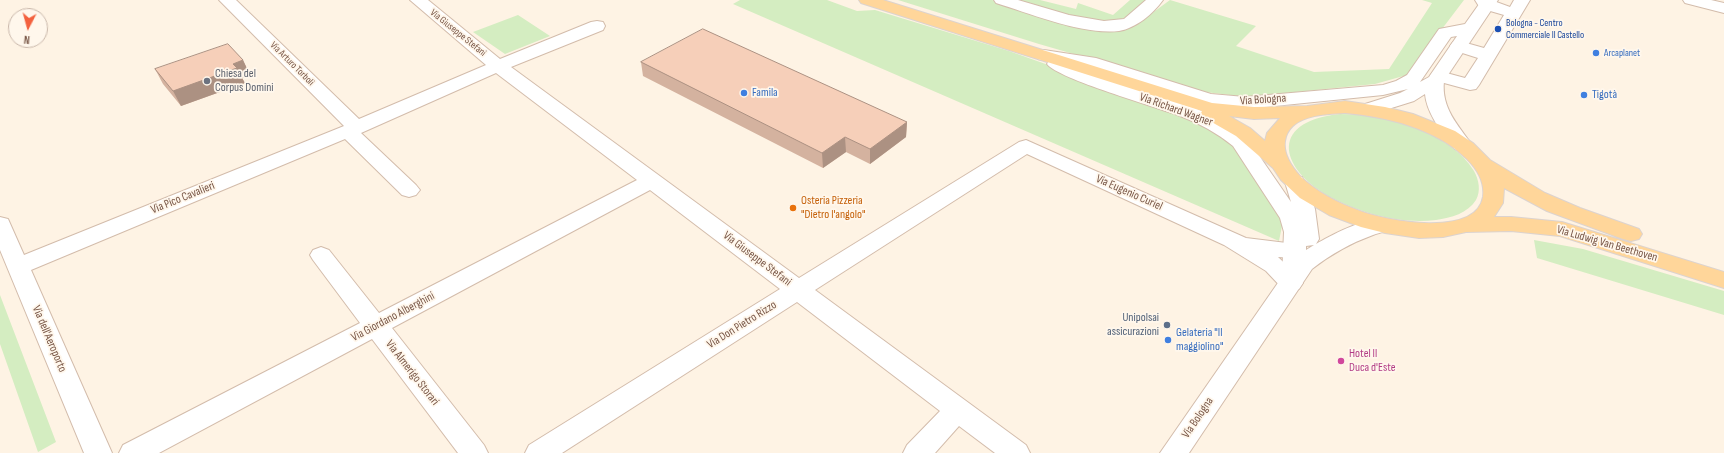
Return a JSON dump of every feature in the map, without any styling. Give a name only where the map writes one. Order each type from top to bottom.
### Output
[{"type":"main road","name":"Via Richard Wagner","points":[[867,0],[1187,102],[1237,112],[1267,113],[1314,110]]},
{"type":"main road","name":"Via Richard Wagner","points":[[1187,102],[1232,125],[1252,139],[1279,163]]},
{"type":"main road","name":"Via Bologna","points":[[1345,107],[1369,109],[1396,115],[1421,124],[1444,134],[1462,145],[1483,165],[1492,181],[1494,198],[1484,215],[1463,225],[1444,229],[1421,230],[1381,225],[1348,214],[1327,204],[1295,182],[1279,163],[1275,143],[1280,128],[1292,118],[1314,110],[1345,107]]},
{"type":"main road","name":"Via Ludwig Van Beethoven","points":[[1483,165],[1526,193],[1560,210],[1724,265]]},
{"type":"main road","name":"Via Ludwig Van Beethoven","points":[[1463,225],[1511,224],[1562,229],[1724,280]]},
{"type":"street","name":"Via Arturo Torboli","points":[[227,0],[352,129]]},
{"type":"street","name":"Via Giuseppe Stefani","points":[[418,0],[498,66],[1016,453]]},
{"type":"street","points":[[1002,0],[1018,3],[1079,23],[1105,26],[1129,22],[1155,0]]},
{"type":"street","points":[[1691,0],[1724,8]]},
{"type":"street","name":"Via Bologna","points":[[1369,109],[1408,97],[1437,78],[1470,85],[1518,6],[1487,2],[1472,28],[1437,78],[1433,96],[1438,109],[1450,130],[1462,145]]},
{"type":"street","name":"Via Giuseppe Stefani","points":[[498,66],[597,26]]},
{"type":"street","name":"Via Bologna","points":[[1035,54],[1090,62],[1209,99],[1245,102],[1383,90],[1402,85],[1416,75],[1445,33],[1472,28]]},
{"type":"street","points":[[1459,46],[1488,55]]},
{"type":"street","name":"Via Richard Wagner","points":[[1035,54],[1084,78],[1188,112],[1227,131],[1240,142],[1286,210],[1295,232],[1296,268]]},
{"type":"street","name":"Via Pico Cavalieri","points":[[18,266],[352,129],[498,66]]},
{"type":"street","points":[[352,129],[409,190]]},
{"type":"street","name":"Via Eugenio Curiel","points":[[1026,146],[1232,240],[1274,265],[1296,268]]},
{"type":"street","name":"Via Don Pietro Rizzo","points":[[539,453],[1026,146]]},
{"type":"street","name":"Via Giordano Alberghini","points":[[133,453],[652,181]]},
{"type":"street","name":"Via Bologna","points":[[1174,453],[1296,268],[1308,238],[1308,229],[1304,209],[1295,182]]},
{"type":"street","name":"Via dell'Aeroporto","points":[[0,224],[98,453]]},
{"type":"street","name":"Via Bologna","points":[[1296,268],[1317,253],[1338,242],[1381,225]]},
{"type":"street","name":"Via Eugenio Curiel","points":[[1232,240],[1264,249],[1296,268]]},
{"type":"street","name":"Via Almerigo Storari","points":[[321,255],[474,453]]},
{"type":"street","points":[[917,453],[958,410]]},
{"type":"green space","points":[[740,0],[827,0],[857,11],[875,10],[1009,51],[1189,115],[1227,136],[1283,221],[1279,241],[733,4]]},
{"type":"green space","points":[[898,0],[992,0],[1072,25],[1140,22],[1170,0],[1256,26],[1236,46],[1314,72],[1389,69],[1432,3],[1422,0],[1464,0],[1407,75],[1375,84],[1247,97],[1205,92],[1039,44]]},
{"type":"green space","points":[[1020,0],[1040,0],[1076,9],[1078,3],[1113,15],[1130,0],[1147,0],[1132,13],[1122,19],[1112,22],[1099,22],[1056,13]]},
{"type":"green space","points":[[518,15],[550,36],[505,54],[473,32]]},
{"type":"green space","points":[[1340,114],[1376,117],[1395,121],[1433,135],[1449,145],[1463,157],[1476,174],[1479,189],[1478,197],[1473,205],[1464,212],[1447,218],[1410,221],[1384,217],[1358,210],[1334,199],[1316,188],[1302,175],[1293,162],[1289,149],[1291,137],[1300,127],[1316,119]]},
{"type":"green space","points":[[1534,240],[1583,249],[1724,291],[1724,315],[1537,258]]},
{"type":"green space","points":[[0,295],[56,442],[38,452],[0,344]]},
{"type":"building","name":"Famila","points":[[703,29],[907,122],[870,149],[845,137],[822,153],[641,62]]},
{"type":"building","points":[[228,44],[243,60],[233,64],[237,68],[173,91],[155,69]]},
{"type":"place","name":"Bologna - Centro Commerciale Il Castello","points":[[1498,29]]},
{"type":"place","name":"Arcaplanet","points":[[1596,53]]},
{"type":"place","name":"Chiesa del Corpus Domini","points":[[207,81]]},
{"type":"place","name":"Famila","points":[[744,93]]},
{"type":"place","name":"Tigotà","points":[[1584,95]]},
{"type":"place","name":"Osteria Pizzeria \"Dietro l'angolo\"","points":[[793,208]]},
{"type":"place","name":"Unipolsai assicurazioni","points":[[1167,325]]},
{"type":"place","name":"Gelateria \"Il maggiolino\"","points":[[1168,340]]},
{"type":"place","name":"Hotel Il Duca d'Este","points":[[1341,361]]}]
